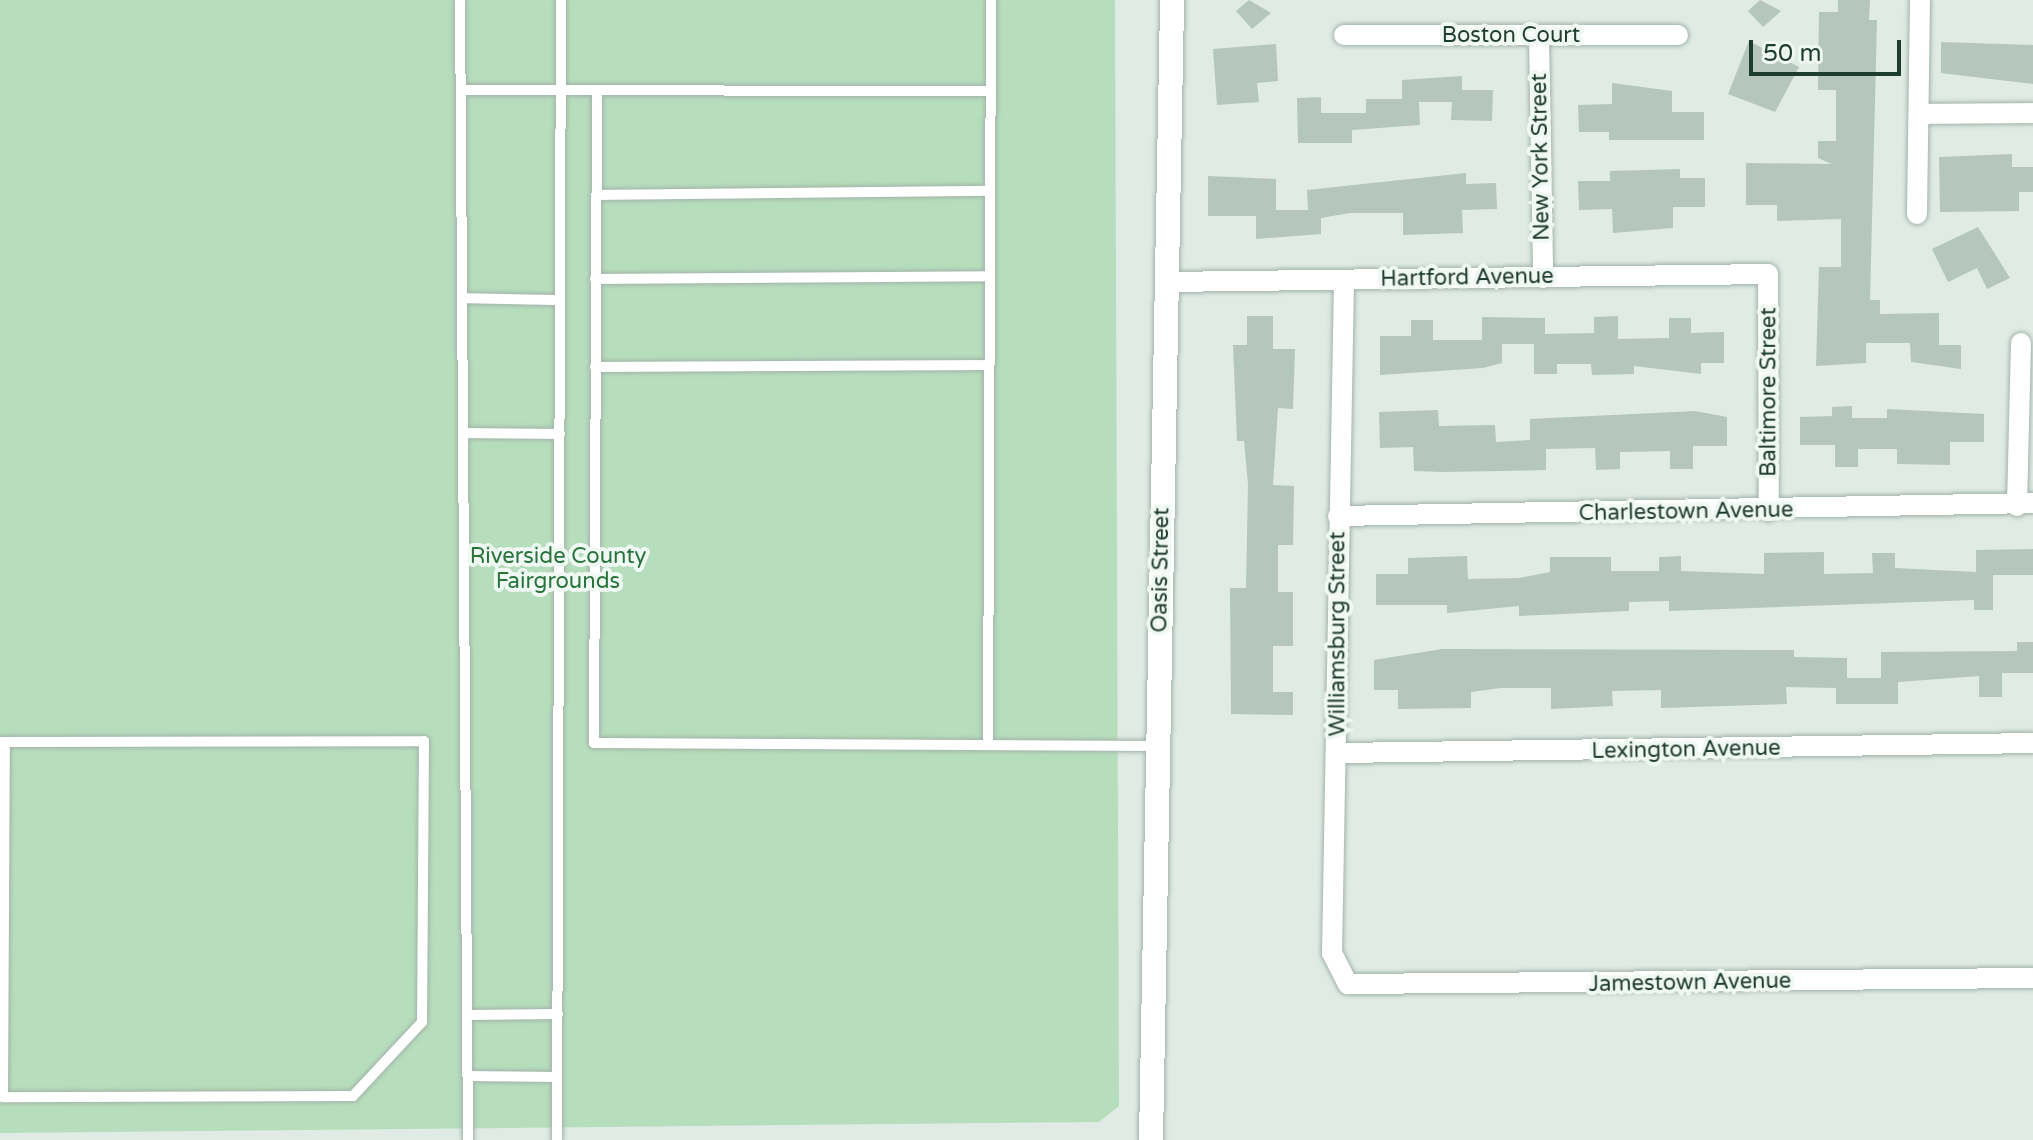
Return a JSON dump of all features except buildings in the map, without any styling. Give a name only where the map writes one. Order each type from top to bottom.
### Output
[{"type":"street","name":"Oasis Street","points":[[1151,1140],[1172,0]]},
{"type":"street","points":[[1917,214],[1920,0]]},
{"type":"street","name":"Boston Court","points":[[1344,35],[1678,35]]},
{"type":"street","name":"New York Street","points":[[1539,37],[1543,278]]},
{"type":"street","points":[[1919,114],[2033,113]]},
{"type":"street","name":"Hartford Avenue","points":[[1166,282],[1768,274]]},
{"type":"street","name":"Baltimore Street","points":[[1768,274],[1769,511]]},
{"type":"street","name":"Williamsburg Street","points":[[1344,280],[1338,516],[1338,753],[1332,953],[1348,984]]},
{"type":"street","points":[[2021,343],[2025,504]]},
{"type":"street","name":"Charlestown Avenue","points":[[1338,516],[1769,511],[2025,504]]},
{"type":"street","name":"Lexington Avenue","points":[[1338,753],[2033,743]]},
{"type":"street","name":"Jamestown Avenue","points":[[1348,984],[2033,978]]},
{"type":"lane","points":[[460,0],[468,1140]]},
{"type":"lane","points":[[557,1140],[561,0]]},
{"type":"lane","points":[[988,745],[987,365],[991,0]]},
{"type":"lane","points":[[461,90],[990,91]]},
{"type":"lane","points":[[597,91],[594,743],[1158,746]]},
{"type":"lane","points":[[596,195],[988,191]]},
{"type":"lane","points":[[595,279],[988,276]]},
{"type":"lane","points":[[462,298],[560,300]]},
{"type":"lane","points":[[595,367],[987,365]]},
{"type":"lane","points":[[463,433],[560,434]]},
{"type":"lane","points":[[424,741],[422,1022],[353,1096],[3,1097],[3,742],[424,741]]},
{"type":"lane","points":[[467,1015],[558,1014]]},
{"type":"lane","points":[[468,1076],[557,1077]]},
{"type":"green space","name":"Riverside County Fairgrounds","points":[[0,0],[1115,0],[1119,1106],[1099,1122],[0,1133]]}]
